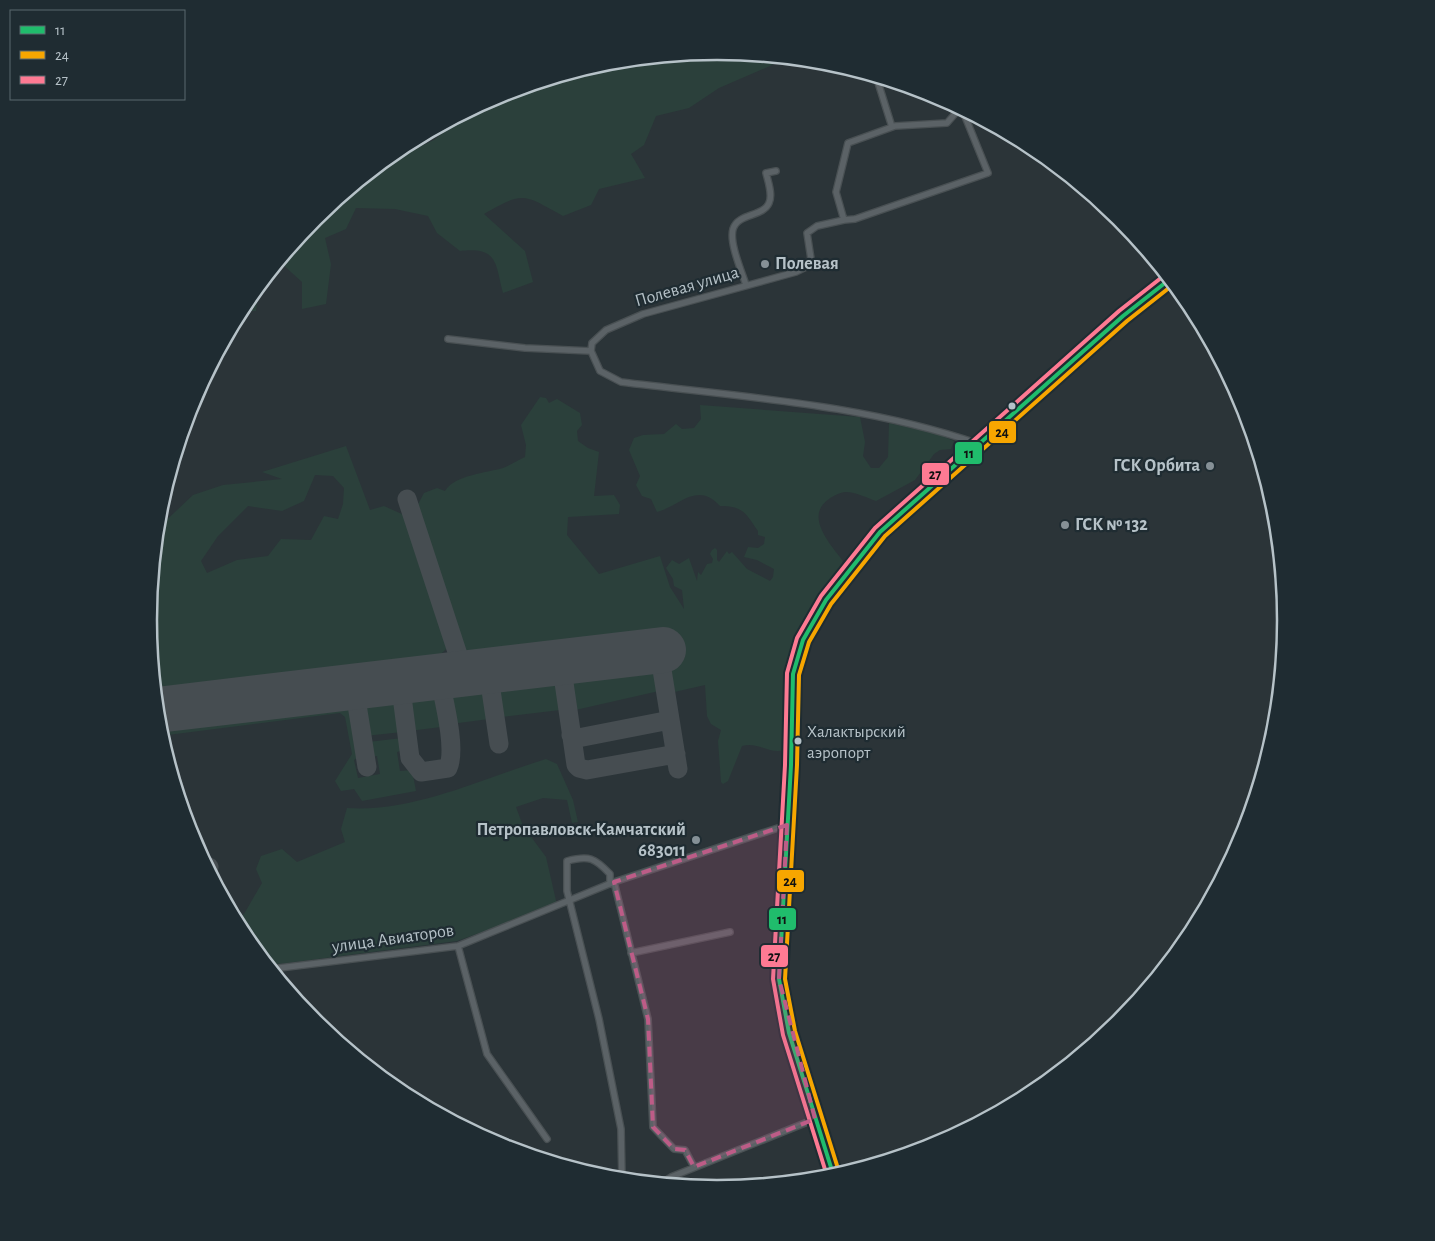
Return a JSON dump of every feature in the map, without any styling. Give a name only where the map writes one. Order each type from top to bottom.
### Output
[{"type":"street","points":[[878,84],[892,127]]},
{"type":"street","points":[[956,114],[947,123],[892,127],[848,144],[836,192],[844,220],[855,219],[988,173],[965,118]]},
{"type":"street","points":[[746,285],[735,249],[732,231],[735,225],[743,218],[763,210],[769,204],[770,197],[766,173],[776,171]]},
{"type":"street","name":"Полевая улица","points":[[591,351],[592,343],[606,330],[643,314],[796,272],[804,268],[811,259],[807,233],[817,226],[844,220]]},
{"type":"street","points":[[831,1169],[789,1033],[779,979],[793,674],[797,656],[808,628],[841,580],[880,532],[1116,322],[1165,283]]},
{"type":"street","points":[[448,340],[525,348],[591,351],[600,371],[620,382],[850,410],[945,432],[980,444]]},
{"type":"street","name":"улица Авиаторов","points":[[278,968],[458,946],[612,883],[787,825]]},
{"type":"street","points":[[622,1172],[621,1129],[599,1018],[571,900],[567,891],[567,861],[581,857],[596,860],[610,874],[631,953],[648,1019],[653,1128],[674,1149],[685,1150],[694,1168]]},
{"type":"street","points":[[631,953],[730,932]]},
{"type":"street","points":[[458,946],[488,1054],[547,1139]]},
{"type":"street","points":[[671,1179],[815,1118]]},
{"type":"highlighted area","points":[[787,825],[779,979],[815,1119],[694,1167],[685,1150],[674,1149],[653,1127],[648,1019],[614,882]]},
{"type":"green space","points":[[718,60],[775,63],[719,88],[689,108],[656,116],[644,145],[631,154],[645,178],[599,189],[591,205],[563,216],[539,203],[524,198],[508,202],[484,214],[525,251],[533,282],[503,293],[493,259],[488,254],[482,252],[472,250],[460,251],[437,233],[428,216],[395,209],[356,208],[346,229],[325,238],[331,264],[326,304],[302,309],[302,282],[284,266],[321,224],[348,199],[406,154],[434,140],[446,130],[503,103],[572,79],[644,65],[681,61]]},
{"type":"green space","points":[[257,300],[256,311],[250,311]]},
{"type":"green space","points":[[540,397],[546,398],[549,403],[557,399],[580,413],[582,425],[577,431],[578,441],[588,448],[599,452],[594,496],[614,495],[620,505],[619,514],[568,517],[567,535],[599,574],[660,556],[670,587],[684,609],[682,590],[674,586],[673,579],[666,568],[672,560],[679,564],[689,558],[697,581],[698,572],[701,575],[707,564],[712,563],[713,559],[710,554],[715,548],[719,562],[727,551],[729,554],[732,552],[747,569],[770,581],[773,577],[774,569],[757,560],[744,557],[748,547],[758,548],[764,544],[765,537],[758,535],[758,531],[744,512],[728,506],[720,506],[712,499],[704,496],[696,495],[689,497],[657,512],[651,499],[642,496],[636,485],[640,476],[629,450],[634,438],[643,435],[664,434],[676,424],[682,429],[694,428],[701,419],[700,405],[860,417],[865,442],[863,456],[871,468],[879,468],[888,457],[889,423],[938,434],[954,441],[951,449],[940,450],[934,454],[915,480],[876,501],[854,493],[844,492],[832,497],[822,506],[819,513],[819,522],[822,530],[843,561],[837,574],[808,612],[800,627],[790,659],[786,693],[786,744],[784,750],[774,751],[753,745],[742,746],[728,781],[723,784],[721,782],[718,741],[721,730],[711,724],[707,716],[705,685],[670,693],[661,634],[470,657],[459,647],[415,510],[424,493],[437,488],[445,491],[456,481],[463,478],[503,468],[525,457],[526,445],[521,425]]},
{"type":"green space","points":[[346,446],[370,510],[384,506],[404,515],[448,641],[446,649],[435,660],[162,693],[157,620],[158,584],[166,520],[193,495],[223,485],[282,479],[262,472]],"holes":[[[315,475],[333,476],[344,488],[343,504],[338,519],[324,516],[311,540],[281,539],[268,556],[237,560],[207,573],[201,561],[218,536],[248,506],[282,511],[304,501]]]},
{"type":"green space","points":[[656,667],[659,691],[571,711],[567,678]]},
{"type":"green space","points":[[556,679],[560,710],[501,717],[498,686]]},
{"type":"green space","points":[[485,688],[489,719],[451,724],[448,692]]},
{"type":"green space","points":[[437,693],[441,727],[409,731],[406,696]]},
{"type":"green space","points":[[398,697],[402,732],[365,736],[361,701]]},
{"type":"green space","points":[[352,703],[361,752],[360,756],[354,760],[358,778],[380,774],[377,756],[370,757],[368,742],[402,738],[404,750],[397,752],[400,771],[412,770],[416,791],[362,801],[354,789],[341,791],[335,781],[352,754],[345,717],[340,713],[169,735],[167,726]]},
{"type":"green space","points":[[546,759],[557,764],[573,800],[578,822],[572,823],[567,800],[543,798],[516,807],[523,826],[546,857],[557,905],[457,941],[275,964],[241,916],[262,883],[256,869],[261,856],[282,849],[297,862],[345,842],[341,829],[347,808],[397,805],[423,800]]},
{"type":"taxiway","points":[[407,499],[464,673]]},
{"type":"taxiway","points":[[659,651],[678,769]]},
{"type":"taxiway","points":[[561,662],[576,765],[579,768],[587,770],[676,754]]},
{"type":"taxiway","points":[[488,670],[499,744]]},
{"type":"taxiway","points":[[400,681],[410,758],[421,772],[448,768],[450,759],[450,736],[439,676]]},
{"type":"taxiway","points":[[354,686],[367,767]]},
{"type":"taxiway","points":[[571,735],[578,738],[670,720]]},
{"type":"runway","points":[[165,709],[663,650]]},
{"type":"transit line","name":"27","points":[[825,1170],[783,1035],[773,979],[785,765],[787,673],[797,638],[821,596],[875,528],[1119,311],[1161,278]]},
{"type":"transit line","name":"11","points":[[832,1169],[789,1033],[779,979],[791,765],[793,674],[803,640],[826,600],[880,532],[1123,316],[1165,283]]},
{"type":"transit line","name":"24","points":[[838,1168],[795,1031],[785,979],[797,765],[799,675],[809,642],[831,604],[885,536],[1127,321],[1169,288]]},
{"type":"place","name":"Полевая","points":[[765,264]]},
{"type":"place","name":"ГСК Орбита","points":[[1210,466]]},
{"type":"place","name":"ГСК № 132","points":[[1065,525]]},
{"type":"place","name":"Халактырский аэропорт","points":[[798,741]]},
{"type":"place","name":"Петропавловск-Камчатский 683011","points":[[696,840]]}]
